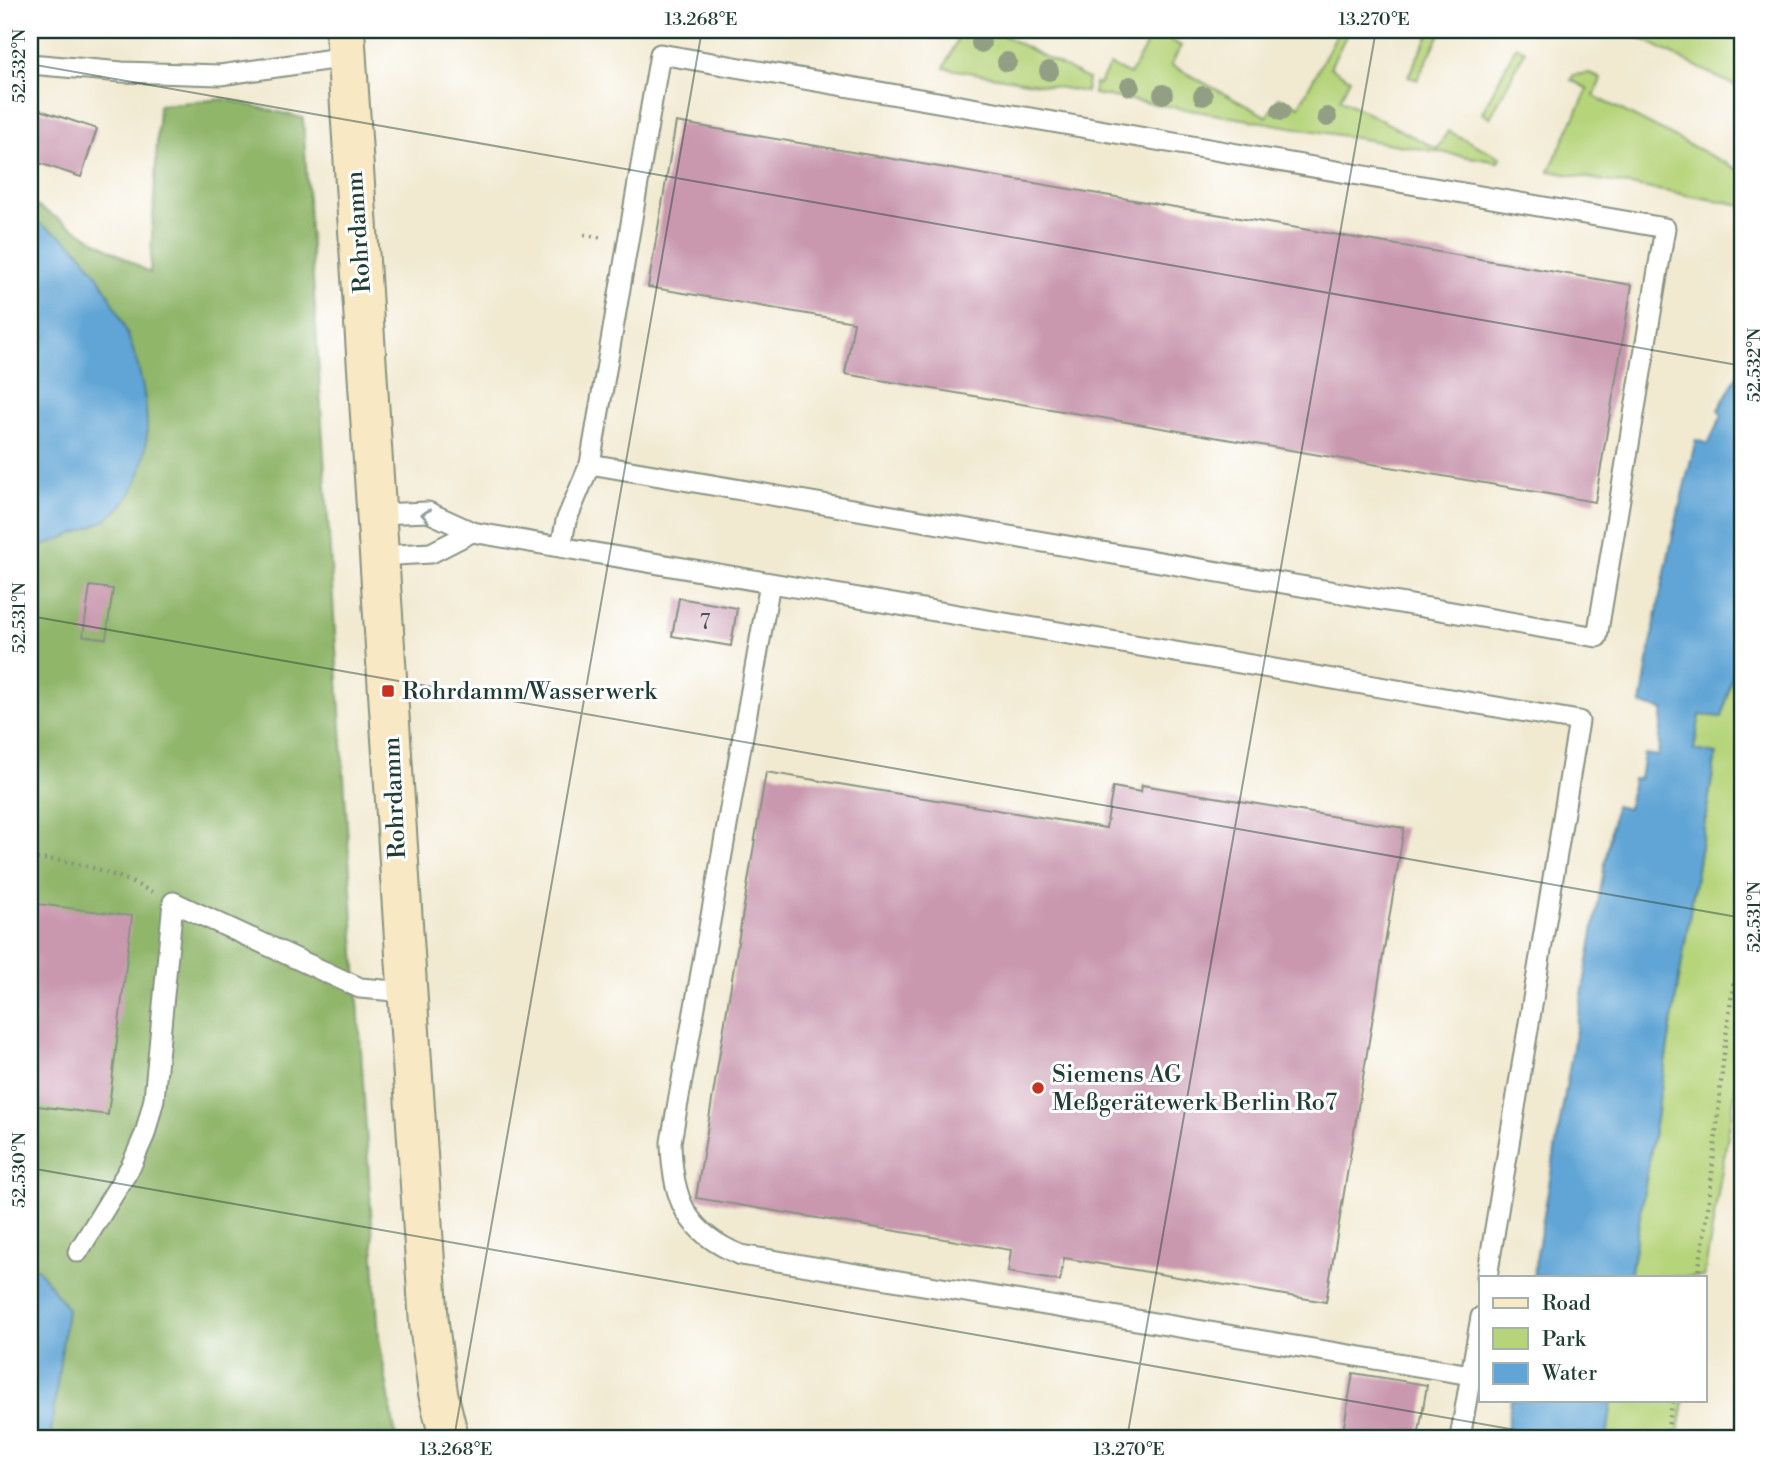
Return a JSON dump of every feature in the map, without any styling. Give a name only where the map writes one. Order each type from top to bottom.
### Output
[{"type":"main road","name":"Rohrdamm","points":[[346,44],[429,1324],[438,1393],[449,1438]]},
{"type":"lane","points":[[30,64],[122,72],[220,75],[346,44]]},
{"type":"lane","points":[[561,547],[566,521],[590,464],[660,54],[1665,228],[1597,637],[590,464]]},
{"type":"lane","points":[[377,514],[428,512],[472,532],[1579,721],[1487,1276]]},
{"type":"lane","points":[[379,556],[431,553],[472,532]]},
{"type":"lane","points":[[770,583],[671,1142],[671,1174],[681,1207],[698,1230],[718,1246],[741,1255],[1471,1375]]},
{"type":"lane","points":[[78,1252],[131,1166],[145,1134],[154,1099],[173,902],[360,988],[406,992]]},
{"type":"lane","points":[[1460,1438],[1479,1329]]},
{"type":"path","points":[[1734,30],[1743,33]]},
{"type":"path","points":[[30,859],[51,858],[113,873],[173,902]]},
{"type":"path","points":[[1697,1276],[1708,1221],[1732,987],[1743,938]]},
{"type":"path","points":[[1666,1438],[1673,1402]]},
{"type":"green space","points":[[962,30],[1001,30],[1000,34],[1088,79],[1086,92],[944,68]]},
{"type":"green space","points":[[1154,30],[1163,30],[1161,35],[1181,46],[1171,65],[1267,117],[1279,97],[1299,106],[1339,30],[1349,30],[1330,67],[1350,79],[1340,99],[1437,149],[1448,131],[1500,157],[1499,162],[1094,94],[1095,83],[1099,84],[1110,65],[1130,75]]},
{"type":"green space","points":[[1431,30],[1442,30],[1417,80],[1408,76]]},
{"type":"green space","points":[[1624,30],[1713,30],[1743,42],[1743,90]]},
{"type":"green space","points":[[1516,46],[1525,51],[1490,118],[1482,113]]},
{"type":"green space","points":[[1590,73],[1601,79],[1594,96],[1743,172],[1743,205],[1549,171],[1588,89],[1571,80],[1573,75]]},
{"type":"green space","points":[[224,99],[303,118],[379,1338],[396,1438],[50,1438],[67,1308],[37,1268],[30,1267],[30,552],[52,540],[78,249],[30,218],[30,202],[150,273],[159,105]]},
{"type":"green space","points":[[1743,650],[1743,1044],[1704,1276],[1630,1276],[1716,755],[1693,750],[1700,714],[1722,717],[1734,669]]},
{"type":"green space","points":[[1612,1402],[1684,1402],[1678,1438],[1607,1438]]},
{"type":"water","points":[[30,218],[74,246],[98,277],[132,346],[142,384],[147,423],[144,460],[131,492],[108,518],[30,552],[30,440],[34,407],[30,400]]},
{"type":"water","points":[[1743,365],[1743,650],[1734,669],[1722,717],[1700,715],[1694,750],[1716,754],[1630,1276],[1533,1276],[1615,806],[1628,809],[1633,779],[1640,779],[1644,754],[1658,756],[1663,710],[1641,704],[1658,604],[1696,440],[1708,444],[1722,415],[1718,410]]},
{"type":"water","points":[[30,1267],[37,1268],[67,1308],[50,1438],[30,1438]]},
{"type":"water","points":[[1511,1402],[1612,1402],[1607,1438],[1505,1438]]},
{"type":"building","points":[[34,108],[97,129],[81,177],[30,160],[30,121]]},
{"type":"building","points":[[676,122],[1632,285],[1595,502],[845,374],[854,322],[648,287]]},
{"type":"building","points":[[90,586],[113,589],[106,639],[83,636]]},
{"type":"building","points":[[679,598],[737,608],[731,646],[672,636]]},
{"type":"building","name":"Siemens AG Meßgerätewerk Berlin Ro7","points":[[766,772],[1106,828],[1113,787],[1141,792],[1142,785],[1404,828],[1326,1302],[1064,1258],[1060,1281],[1008,1272],[1011,1250],[696,1198]]},
{"type":"building","points":[[30,903],[132,916],[108,1115],[30,1105]]},
{"type":"building","points":[[1353,1373],[1427,1385],[1418,1438],[1342,1438]]},
{"type":"place","name":"Rohrdamm/Wasserwerk","points":[[388,691]]},
{"type":"place","name":"Siemens AG Meßgerätewerk Berlin Ro7","points":[[1038,1088]]}]
